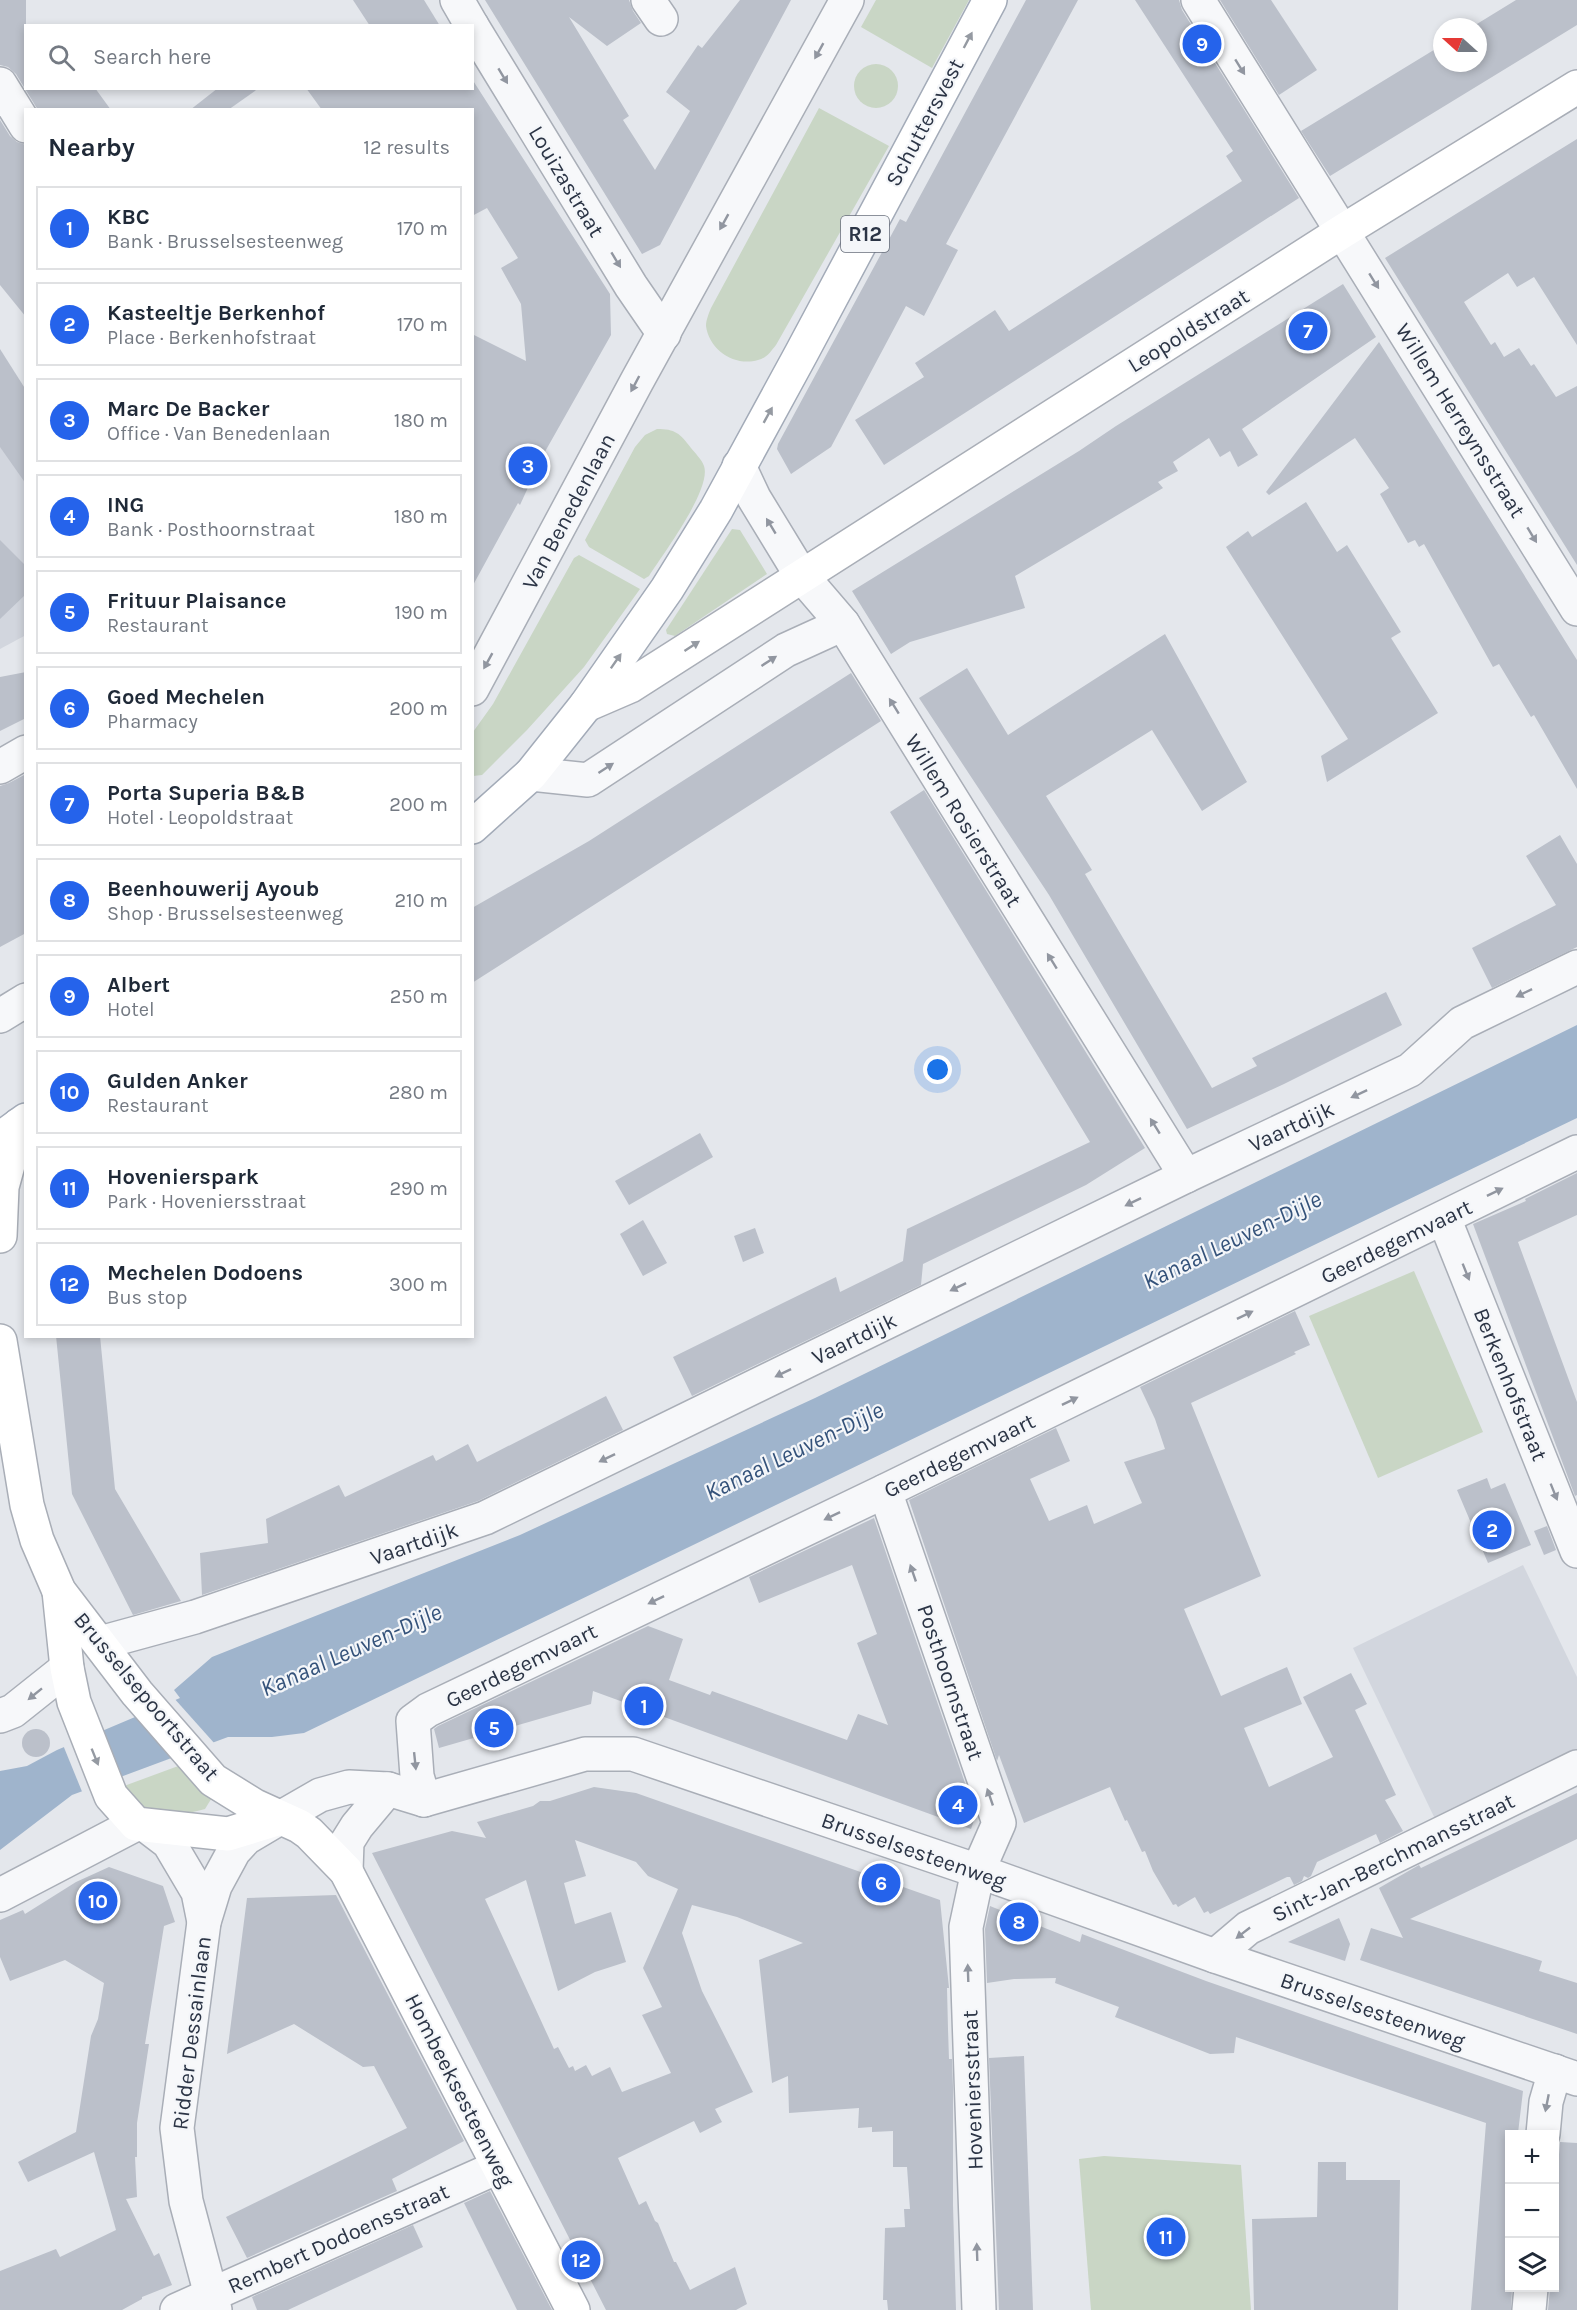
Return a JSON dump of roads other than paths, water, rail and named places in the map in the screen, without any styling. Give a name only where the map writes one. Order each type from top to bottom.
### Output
[{"type":"main road","name":"Schuttersvest","points":[[739,466],[990,0]]},
{"type":"main road","name":"Leopoldstraat","points":[[801,576],[1343,231],[1577,87]]},
{"type":"main road","name":"R12","points":[[479,817],[531,774],[586,705],[667,589],[716,510],[739,466]]},
{"type":"main road","points":[[586,705],[630,686],[801,576]]},
{"type":"main road","points":[[0,1236],[2,1187],[15,1128]]},
{"type":"main road","name":"Brusselsepoortstraat","points":[[0,1341],[27,1505],[37,1540],[59,1591],[137,1693],[213,1780],[279,1818]]},
{"type":"main road","name":"Brusselsepoortstraat","points":[[59,1591],[67,1668],[79,1718],[111,1796],[142,1825]]},
{"type":"main road","points":[[142,1825],[228,1834],[279,1818]]},
{"type":"main road","name":"Hombeeksesteenweg","points":[[279,1818],[309,1833],[346,1871],[573,2310]]},
{"type":"street","name":"Louizastraat","points":[[456,0],[471,24]]},
{"type":"street","points":[[664,334],[847,0]]},
{"type":"street","name":"Willem Herreynsstraat","points":[[1198,0],[1577,609]]},
{"type":"street","name":"Louizastraat","points":[[474,29],[631,286],[664,334]]},
{"type":"street","points":[[0,84],[24,123]]},
{"type":"street","name":"Van Benedenlaan","points":[[474,685],[664,334]]},
{"type":"street","name":"Willem Rosierstraat","points":[[739,466],[754,498],[801,576],[843,624],[1186,1176]]},
{"type":"street","points":[[531,774],[588,780],[786,650],[843,624]]},
{"type":"street","points":[[0,767],[24,753]]},
{"type":"street","name":"Vaartdijk","points":[[100,1643],[206,1613],[485,1518],[1186,1176],[1410,1070],[1462,1023],[1577,968]]},
{"type":"street","points":[[0,1016],[24,1001]]},
{"type":"street","name":"Geerdegemvaart","points":[[424,1800],[417,1776],[412,1722],[428,1710],[885,1491],[1577,1152]]},
{"type":"street","name":"Berkenhofstraat","points":[[1444,1218],[1577,1551]]},
{"type":"street","name":"Posthoornstraat","points":[[885,1491],[999,1823],[978,1871]]},
{"type":"street","points":[[0,1716],[13,1711],[67,1668]]},
{"type":"street","name":"Brusselsesteenweg","points":[[424,1800],[585,1754],[633,1754],[1566,2075]]},
{"type":"street","name":"Sint-Jan-Berchmansstraat","points":[[1215,1956],[1248,1928],[1577,1767]]},
{"type":"street","points":[[279,1818],[320,1795],[349,1787],[388,1789],[424,1800]]},
{"type":"street","points":[[346,1871],[347,1842],[357,1826],[388,1789]]},
{"type":"street","name":"Ridder Dessainlaan","points":[[213,2302],[186,2201],[177,2128],[204,1923],[215,1886],[234,1851],[246,1838],[279,1818]]},
{"type":"street","points":[[0,1895],[142,1825]]},
{"type":"street","name":"Brusselsepoortstraat","points":[[142,1825],[169,1843],[198,1892],[204,1923]]},
{"type":"street","name":"Hoveniersstraat","points":[[978,1871],[966,1927],[979,2310]]},
{"type":"street","points":[[1543,2130],[1546,2102],[1566,2075]]},
{"type":"street","name":"Rembert Dodoensstraat","points":[[177,2310],[213,2302],[498,2167]]},
{"type":"street","points":[[1529,2310],[1531,2292]]},
{"type":"water","name":"Kanaal Leuven-Dijle","points":[[1577,1025],[1577,1118],[304,1733],[272,1737],[228,1737],[72,1795],[0,1850],[0,1771],[27,1766],[57,1750],[180,1698],[174,1690],[212,1657],[520,1535],[815,1398]]},
{"type":"place","name":"Albert","points":[[1202,44]]},
{"type":"place","name":"Porta Superia B&B","points":[[1308,331]]},
{"type":"place","name":"Marc De Backer","points":[[528,466]]},
{"type":"place","name":"Kasteeltje Berkenhof","points":[[1492,1530]]},
{"type":"place","name":"KBC","points":[[644,1706]]},
{"type":"place","name":"Frituur Plaisance","points":[[494,1728]]},
{"type":"place","name":"ING","points":[[958,1805]]},
{"type":"place","name":"Goed Mechelen","points":[[881,1883]]},
{"type":"place","name":"Gulden Anker","points":[[98,1901]]},
{"type":"place","name":"Beenhouwerij Ayoub","points":[[1019,1922]]},
{"type":"place","name":"Hovenierspark","points":[[1166,2237]]},
{"type":"place","name":"Mechelen Dodoens","points":[[581,2260]]}]
